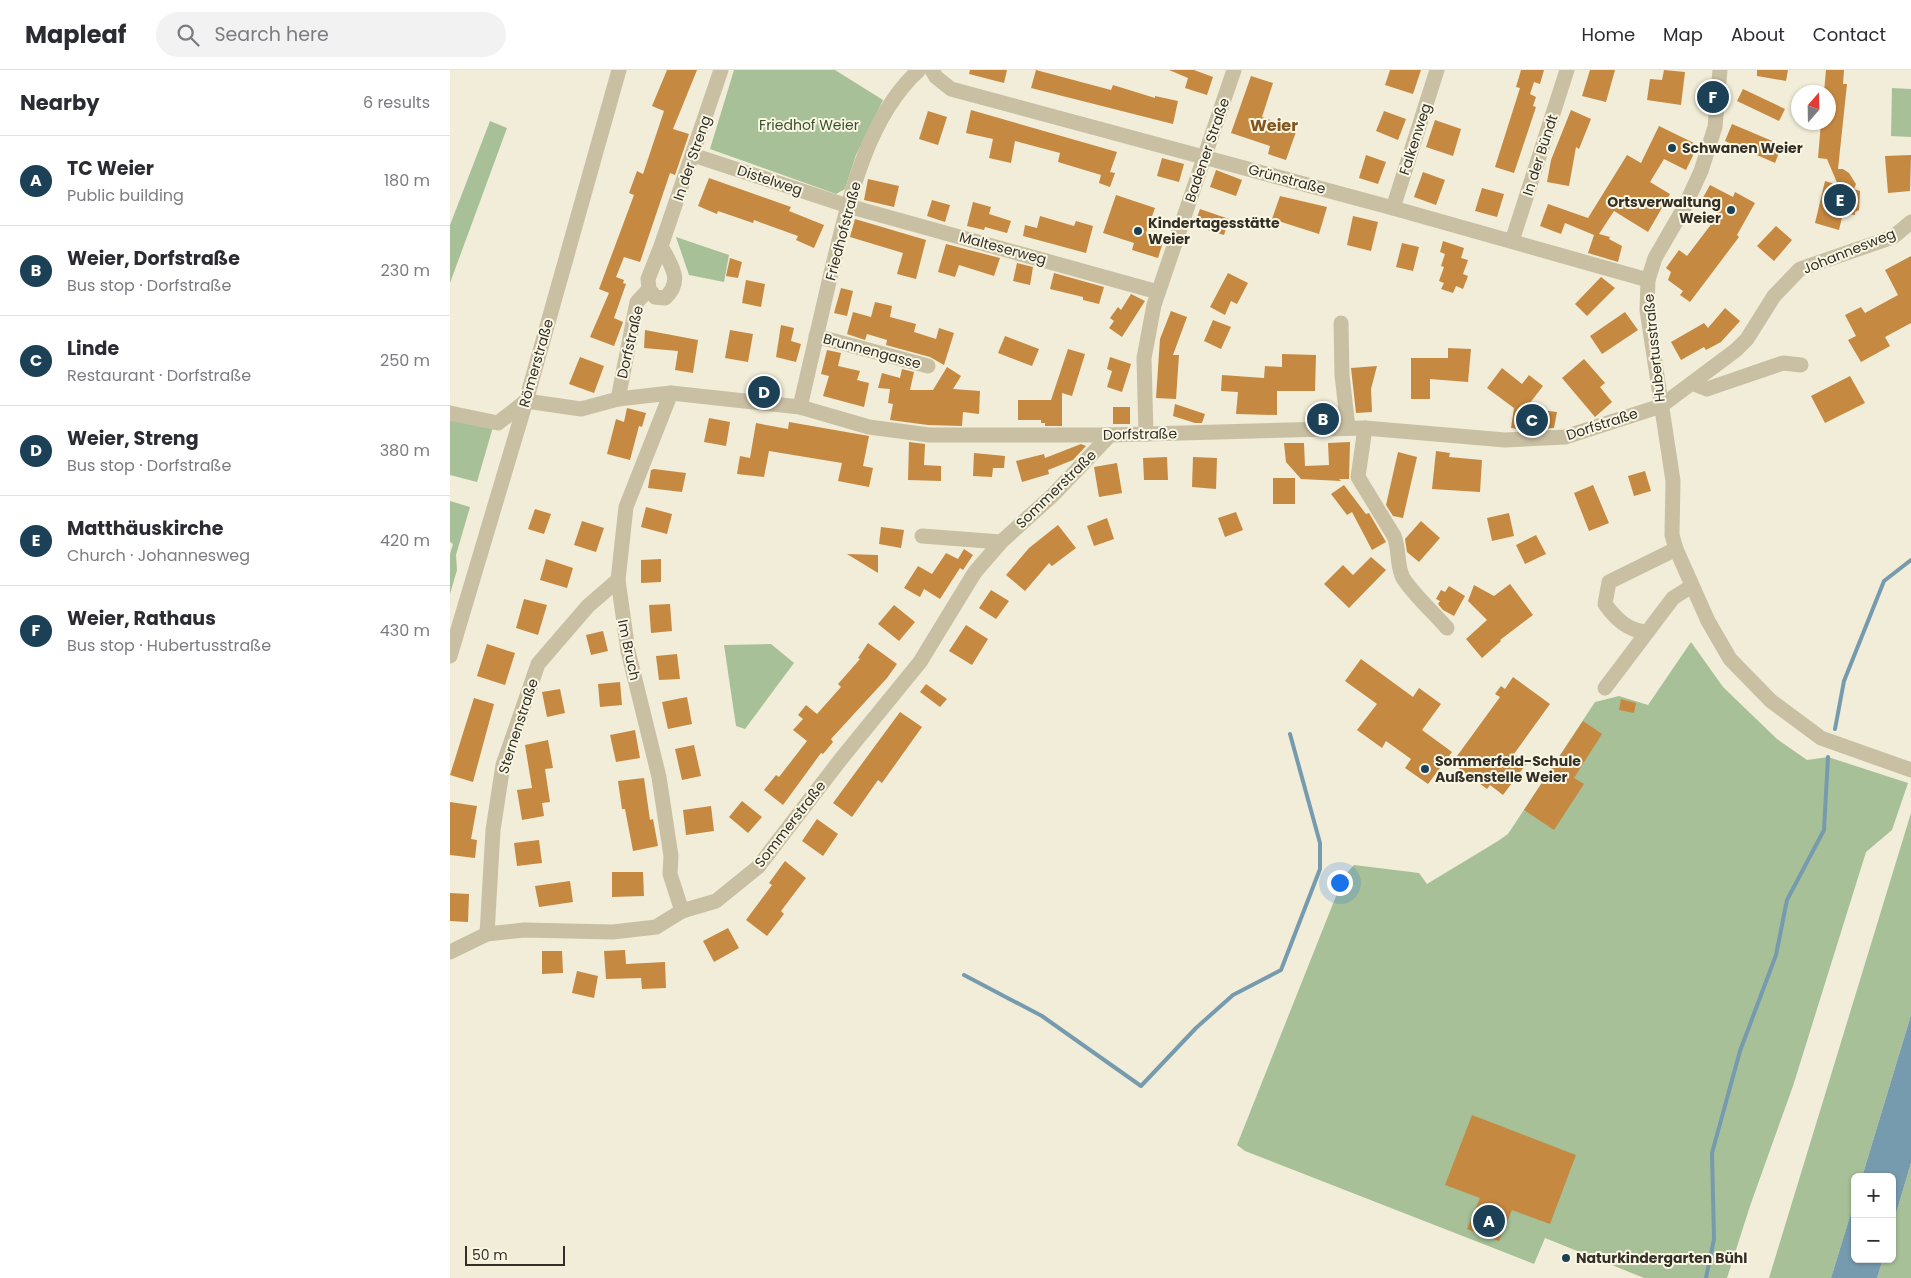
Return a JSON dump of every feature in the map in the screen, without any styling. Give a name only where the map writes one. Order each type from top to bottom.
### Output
[{"type":"street","name":"Römerstraße","points":[[450,656],[526,401],[619,70]]},
{"type":"street","name":"In der Streng","points":[[649,290],[648,279],[693,155],[721,70]]},
{"type":"street","name":"Friedhofstraße","points":[[800,407],[848,206],[864,157],[892,101],[919,70]]},
{"type":"street","name":"Grünstraße","points":[[932,70],[936,77],[951,89],[1393,208],[1648,280]]},
{"type":"street","name":"Badener Straße","points":[[1146,434],[1144,358],[1158,292],[1234,70]]},
{"type":"street","name":"Falkenweg","points":[[1393,208],[1437,70]]},
{"type":"street","name":"In der Bündt","points":[[1512,241],[1567,70]]},
{"type":"street","name":"Hubertusstraße","points":[[1720,70],[1715,127],[1701,171],[1685,206],[1655,258],[1648,280],[1647,310],[1673,481],[1672,535],[1676,549],[1708,621],[1730,658],[1772,702],[1821,738],[1911,770]]},
{"type":"street","name":"Distelweg","points":[[693,155],[848,206]]},
{"type":"street","name":"Malteserweg","points":[[848,206],[1158,292]]},
{"type":"street","name":"Johannesweg","points":[[1661,406],[1736,350],[1747,339],[1774,296],[1800,269],[1893,237],[1911,222]]},
{"type":"street","points":[[649,290],[655,297],[665,298],[673,291],[676,276],[661,246]]},
{"type":"street","name":"Dorfstraße","points":[[618,399],[637,302],[649,290]]},
{"type":"street","points":[[1341,323],[1342,375],[1348,428]]},
{"type":"street","name":"Brunnengasse","points":[[816,336],[928,366]]},
{"type":"street","points":[[1692,383],[1707,389],[1783,364],[1801,365]]},
{"type":"street","name":"Dorfstraße","points":[[526,401],[581,409],[618,399],[671,393],[800,407],[868,427],[929,435],[1110,435],[1365,428],[1505,440],[1536,440],[1565,437],[1661,406]]},
{"type":"street","name":"Im Bruch","points":[[671,393],[626,507],[618,580],[628,651],[659,777],[671,856],[670,874],[682,911]]},
{"type":"street","points":[[450,413],[498,423],[526,401]]},
{"type":"street","points":[[1365,428],[1358,477],[1394,536],[1397,544],[1397,561],[1404,578],[1448,628]]},
{"type":"street","name":"Sommerstraße","points":[[450,952],[487,934],[524,930],[613,932],[656,927],[682,911],[716,901],[758,867],[840,759],[920,662],[975,572],[1000,542],[1053,496],[1110,435]]},
{"type":"street","points":[[922,536],[1000,542]]},
{"type":"street","points":[[1647,632],[1629,628],[1614,618],[1605,604],[1609,582],[1676,549]]},
{"type":"street","name":"Sternenstraße","points":[[487,934],[493,830],[503,764],[538,664],[588,606],[618,580]]},
{"type":"street","points":[[1605,688],[1673,598],[1692,586]]},
{"type":"green space","name":"Friedhof Weier","points":[[734,70],[835,70],[883,100],[856,155],[845,189],[836,194],[710,149]]},
{"type":"green space","points":[[1892,88],[1911,89],[1911,137],[1891,136]]},
{"type":"green space","points":[[490,121],[507,128],[450,283],[450,225]]},
{"type":"green space","points":[[676,237],[729,255],[724,282],[689,275]]},
{"type":"green space","points":[[450,417],[493,427],[477,482],[450,475]]},
{"type":"green space","points":[[450,501],[470,507],[456,555],[457,570],[450,594],[450,554],[453,544],[450,542]]},
{"type":"green space","points":[[1691,642],[1723,687],[1777,739],[1807,760],[1828,757],[1908,783],[1892,830],[1866,852],[1793,1086],[1750,1206],[1727,1278],[1644,1278],[1545,1238],[1534,1264],[1245,1151],[1237,1145],[1344,876],[1354,865],[1419,873],[1427,884],[1498,841],[1508,834],[1595,702],[1619,696],[1648,705]]},
{"type":"green space","points":[[771,644],[794,663],[745,729],[736,726],[724,645]]},
{"type":"green space","points":[[1911,813],[1911,1015],[1863,1173],[1851,1173],[1851,1213],[1831,1278],[1769,1278]]},
{"type":"green space","points":[[1911,1163],[1911,1278],[1877,1278],[1882,1263],[1896,1263],[1896,1214]]},
{"type":"water","points":[[1911,1015],[1911,1163],[1896,1214],[1896,1173],[1863,1173]]},
{"type":"water","points":[[1851,1213],[1851,1263],[1882,1263],[1877,1278],[1831,1278]]},
{"type":"building","points":[[667,70],[697,70],[673,129],[689,134],[675,175],[670,173],[640,262],[624,257],[616,277],[624,280],[623,283],[626,284],[614,318],[623,322],[614,346],[590,337],[609,293],[599,289],[634,195],[629,193],[637,171],[643,174],[664,111],[652,106]]},
{"type":"building","points":[[970,70],[1007,70],[1004,83],[969,74]]},
{"type":"building","points":[[1036,70],[1111,90],[1113,85],[1155,98],[1155,96],[1178,101],[1173,124],[1031,88]]},
{"type":"building","points":[[1169,70],[1194,70],[1213,77],[1207,95],[1185,88],[1188,78]]},
{"type":"building","points":[[1390,70],[1421,70],[1413,94],[1385,85]]},
{"type":"building","points":[[1521,70],[1544,70],[1540,84],[1534,82],[1530,94],[1536,97],[1533,106],[1536,107],[1514,173],[1495,167],[1520,88],[1516,87]]},
{"type":"building","points":[[1590,70],[1615,70],[1606,102],[1582,96]]},
{"type":"building","points":[[1664,70],[1685,72],[1681,105],[1647,100],[1650,79],[1662,80]]},
{"type":"building","points":[[1757,70],[1788,70],[1786,81],[1757,76]]},
{"type":"building","points":[[1826,70],[1844,70],[1843,84],[1847,84],[1838,169],[1843,169],[1849,173],[1856,184],[1854,189],[1860,191],[1859,210],[1855,212],[1855,215],[1843,213],[1839,230],[1815,223],[1825,181],[1838,185],[1827,159],[1818,158],[1820,130],[1836,130],[1836,85],[1825,85]]},
{"type":"building","points":[[1251,76],[1273,83],[1262,117],[1297,129],[1286,160],[1268,154],[1270,146],[1231,133]]},
{"type":"building","points":[[1743,89],[1785,109],[1779,121],[1737,101]]},
{"type":"building","points":[[971,110],[1117,152],[1110,172],[1115,173],[1110,187],[1099,183],[1101,175],[1058,162],[1060,153],[1015,141],[1011,163],[989,158],[993,139],[966,133]]},
{"type":"building","points":[[1571,110],[1591,119],[1579,149],[1576,147],[1569,186],[1547,182],[1551,160]]},
{"type":"building","points":[[928,111],[947,117],[938,145],[919,139]]},
{"type":"building","points":[[1384,111],[1406,119],[1398,140],[1376,131]]},
{"type":"building","points":[[1435,120],[1461,129],[1453,156],[1426,147]]},
{"type":"building","points":[[1732,124],[1782,145],[1775,163],[1725,141]]},
{"type":"building","points":[[1659,126],[1698,145],[1686,170],[1664,159],[1650,182],[1670,194],[1648,232],[1614,211],[1599,234],[1610,237],[1609,239],[1622,246],[1618,262],[1588,253],[1594,235],[1565,223],[1561,234],[1540,226],[1548,204],[1588,218],[1627,155],[1641,163]]},
{"type":"building","points":[[1366,155],[1386,162],[1378,184],[1359,178]]},
{"type":"building","points":[[1911,155],[1910,191],[1888,193],[1885,156]]},
{"type":"building","points":[[1162,158],[1184,164],[1179,182],[1157,176]]},
{"type":"building","points":[[1216,170],[1242,180],[1236,196],[1210,187]]},
{"type":"building","points":[[1423,172],[1445,180],[1436,205],[1414,197]]},
{"type":"building","points":[[709,178],[791,207],[789,211],[824,225],[814,248],[796,240],[798,236],[754,220],[753,223],[718,211],[717,214],[698,206]]},
{"type":"building","points":[[868,179],[899,186],[894,207],[864,200]]},
{"type":"building","points":[[1710,185],[1733,197],[1735,192],[1755,203],[1737,235],[1739,237],[1690,302],[1680,295],[1683,291],[1668,280],[1671,272],[1666,268],[1679,250],[1687,256],[1719,214],[1700,203]]},
{"type":"building","points":[[1482,188],[1504,194],[1497,217],[1475,211]]},
{"type":"building","points":[[1116,195],[1155,208],[1146,233],[1164,239],[1158,258],[1132,250],[1134,243],[1103,233]]},
{"type":"building","points":[[1280,196],[1327,207],[1319,234],[1272,219]]},
{"type":"building","points":[[932,200],[950,205],[945,222],[927,216]]},
{"type":"building","points":[[973,202],[991,207],[989,214],[1011,221],[1007,233],[985,227],[984,230],[967,226]]},
{"type":"building","points":[[1200,209],[1229,219],[1224,235],[1194,226]]},
{"type":"building","points":[[1040,216],[1074,226],[1076,221],[1093,226],[1086,253],[1023,236],[1025,225],[1037,228]]},
{"type":"building","points":[[1353,216],[1378,222],[1371,251],[1347,245]]},
{"type":"building","points":[[855,219],[926,240],[916,279],[897,274],[903,253],[850,237]]},
{"type":"building","points":[[1776,226],[1792,240],[1774,261],[1757,246]]},
{"type":"building","points":[[1443,241],[1464,248],[1461,258],[1468,260],[1463,274],[1468,276],[1463,289],[1456,286],[1453,293],[1441,289],[1444,283],[1439,281],[1444,267],[1441,266],[1445,254],[1440,252]]},
{"type":"building","points":[[1402,243],[1419,247],[1413,271],[1396,267]]},
{"type":"building","points":[[946,244],[1000,258],[994,276],[959,265],[955,277],[938,272]]},
{"type":"building","points":[[1911,256],[1911,323],[1885,337],[1890,346],[1861,362],[1848,340],[1856,336],[1845,315],[1861,307],[1865,313],[1898,295],[1885,270]]},
{"type":"building","points":[[730,258],[742,262],[738,278],[726,276]]},
{"type":"building","points":[[1017,263],[1033,267],[1030,285],[1013,281]]},
{"type":"building","points":[[1054,273],[1104,287],[1099,304],[1083,300],[1083,297],[1050,289]]},
{"type":"building","points":[[1228,273],[1248,283],[1237,304],[1231,301],[1225,315],[1210,307]]},
{"type":"building","points":[[1601,277],[1615,288],[1587,316],[1575,304]]},
{"type":"building","points":[[746,280],[765,284],[761,307],[742,303]]},
{"type":"building","points":[[841,288],[853,291],[847,316],[834,313]]},
{"type":"building","points":[[1131,294],[1145,301],[1122,337],[1109,328],[1114,321],[1110,318],[1118,307],[1121,310]]},
{"type":"building","points":[[875,302],[892,306],[890,317],[916,324],[914,332],[936,339],[939,328],[954,333],[944,365],[930,357],[886,345],[887,340],[867,334],[865,340],[847,334],[853,312],[871,317]]},
{"type":"building","points":[[1725,308],[1740,321],[1721,342],[1706,350],[1704,347],[1681,360],[1671,342],[1704,323],[1708,328]]},
{"type":"building","points":[[1171,311],[1187,317],[1173,355],[1179,355],[1176,399],[1156,398],[1160,339]]},
{"type":"building","points":[[1625,312],[1638,330],[1602,354],[1590,336]]},
{"type":"building","points":[[1213,320],[1231,327],[1221,349],[1204,341]]},
{"type":"building","points":[[781,325],[794,328],[791,341],[801,344],[796,362],[776,357]]},
{"type":"building","points":[[645,330],[698,340],[693,373],[675,370],[678,351],[644,348]]},
{"type":"building","points":[[730,330],[753,334],[748,362],[725,358]]},
{"type":"building","points":[[1005,336],[1039,349],[1032,366],[998,353]]},
{"type":"building","points":[[1448,348],[1471,349],[1468,382],[1430,379],[1430,399],[1411,399],[1411,358],[1448,358]]},
{"type":"building","points":[[1068,349],[1085,354],[1072,396],[1062,393],[1062,426],[1045,426],[1045,423],[1041,423],[1041,420],[1018,420],[1018,400],[1051,400]]},
{"type":"building","points":[[827,350],[841,353],[838,366],[860,371],[857,380],[869,383],[864,407],[823,396],[829,376],[821,374]]},
{"type":"building","points":[[1282,354],[1316,355],[1315,391],[1277,391],[1277,415],[1236,414],[1238,392],[1221,391],[1222,375],[1264,378],[1265,366],[1282,367]]},
{"type":"building","points":[[580,357],[604,366],[594,393],[569,384]]},
{"type":"building","points":[[1110,357],[1131,364],[1122,392],[1107,387],[1112,371],[1107,369]]},
{"type":"building","points":[[1584,359],[1605,383],[1600,387],[1612,402],[1595,417],[1562,378]]},
{"type":"building","points":[[1377,366],[1371,389],[1372,412],[1356,413],[1351,368]]},
{"type":"building","points":[[947,367],[961,376],[953,389],[980,391],[979,414],[963,412],[962,426],[928,425],[890,420],[893,404],[888,403],[890,389],[878,388],[882,373],[900,378],[902,369],[914,372],[910,390],[933,390]]},
{"type":"building","points":[[1502,368],[1522,384],[1529,375],[1543,386],[1526,408],[1557,412],[1554,428],[1526,430],[1511,428],[1514,408],[1487,388]]},
{"type":"building","points":[[1850,376],[1865,403],[1825,423],[1811,396]]},
{"type":"building","points":[[1175,404],[1205,414],[1202,423],[1195,423],[1173,416]]},
{"type":"building","points":[[1113,407],[1130,407],[1130,424],[1113,424]]},
{"type":"building","points":[[627,408],[646,413],[642,427],[639,426],[630,460],[607,454],[616,419],[624,422]]},
{"type":"building","points":[[709,418],[730,422],[726,446],[704,442]]},
{"type":"building","points":[[789,422],[869,436],[863,466],[873,468],[869,487],[838,481],[842,463],[769,451],[764,477],[737,474],[740,456],[750,458],[756,423],[788,429]]},
{"type":"building","points":[[909,442],[925,444],[924,465],[941,466],[941,481],[908,480]]},
{"type":"building","points":[[1350,442],[1349,479],[1339,479],[1341,481],[1301,479],[1286,462],[1284,443],[1304,443],[1305,466],[1329,465],[1328,443]]},
{"type":"building","points":[[1081,444],[1086,446],[1073,460],[1048,470],[1049,474],[1022,482],[1016,461],[1044,454],[1045,458]]},
{"type":"building","points":[[1436,451],[1450,453],[1449,457],[1482,460],[1480,492],[1432,489]]},
{"type":"building","points":[[1398,452],[1417,457],[1403,518],[1393,516],[1386,505]]},
{"type":"building","points":[[974,453],[1005,456],[1004,468],[993,468],[992,477],[973,476]]},
{"type":"building","points":[[1167,457],[1168,480],[1144,480],[1143,458]]},
{"type":"building","points":[[1193,457],[1217,458],[1216,489],[1192,487]]},
{"type":"building","points":[[1117,463],[1122,493],[1099,497],[1094,467]]},
{"type":"building","points":[[651,470],[686,473],[682,492],[648,488]]},
{"type":"building","points":[[1645,471],[1651,491],[1634,496],[1628,476]]},
{"type":"building","points":[[1273,478],[1295,478],[1295,504],[1273,504]]},
{"type":"building","points":[[1344,485],[1366,514],[1369,513],[1386,542],[1372,550],[1352,512],[1347,515],[1331,494]]},
{"type":"building","points":[[1593,485],[1609,523],[1589,531],[1574,493]]},
{"type":"building","points":[[646,507],[672,514],[667,534],[641,527]]},
{"type":"building","points":[[535,509],[551,514],[544,534],[528,529]]},
{"type":"building","points":[[1236,512],[1243,530],[1225,537],[1218,518]]},
{"type":"building","points":[[1509,513],[1514,536],[1492,541],[1487,518]]},
{"type":"building","points":[[1107,518],[1114,539],[1094,546],[1087,526]]},
{"type":"building","points":[[582,521],[604,528],[596,552],[574,545]]},
{"type":"building","points":[[1421,521],[1440,538],[1419,562],[1407,552],[1405,539]]},
{"type":"building","points":[[1058,525],[1076,548],[1052,566],[1049,563],[1025,591],[1006,575],[1029,548]]},
{"type":"building","points":[[881,527],[904,530],[901,548],[879,544]]},
{"type":"building","points":[[1536,535],[1546,554],[1525,564],[1516,545]]},
{"type":"building","points":[[964,549],[973,555],[963,570],[960,568],[940,599],[924,589],[920,597],[904,588],[918,566],[932,574],[946,553],[958,559]]},
{"type":"building","points":[[847,554],[878,555],[878,573]]},
{"type":"building","points":[[1371,557],[1386,570],[1349,608],[1324,584],[1343,565],[1353,575]]},
{"type":"building","points":[[546,559],[573,568],[567,588],[540,580]]},
{"type":"building","points":[[661,559],[661,582],[641,583],[641,560]]},
{"type":"building","points":[[1510,584],[1533,615],[1500,640],[1482,658],[1466,639],[1487,620],[1468,601],[1474,585],[1494,596]]},
{"type":"building","points":[[1449,586],[1465,596],[1454,616],[1443,610],[1438,604],[1440,601],[1436,599],[1441,590],[1445,592]]},
{"type":"building","points":[[991,590],[1009,601],[996,619],[979,608]]},
{"type":"building","points":[[524,599],[547,605],[538,635],[516,628]]},
{"type":"building","points":[[670,604],[672,631],[651,633],[649,605]]},
{"type":"building","points":[[894,605],[915,622],[899,641],[878,624]]},
{"type":"building","points":[[966,625],[988,639],[972,665],[949,651]]},
{"type":"building","points":[[603,631],[608,651],[591,655],[586,635]]},
{"type":"building","points":[[868,643],[897,664],[887,678],[831,739],[833,742],[823,754],[821,753],[783,805],[764,790],[776,775],[779,777],[807,741],[793,730],[803,719],[798,715],[806,705],[817,714],[841,687],[838,684],[860,659],[858,658]]},
{"type":"building","points":[[487,644],[515,653],[505,685],[477,676]]},
{"type":"building","points":[[677,654],[680,679],[659,680],[656,656]]},
{"type":"building","points":[[1361,659],[1413,697],[1419,688],[1441,704],[1422,730],[1452,752],[1428,784],[1405,768],[1411,759],[1386,741],[1382,748],[1357,730],[1377,704],[1345,681]]},
{"type":"building","points":[[1513,677],[1550,704],[1514,754],[1527,763],[1503,795],[1490,785],[1487,789],[1452,763],[1500,697],[1495,694],[1501,686],[1505,689]]},
{"type":"building","points":[[620,682],[622,705],[600,707],[598,684]]},
{"type":"building","points":[[926,684],[947,699],[940,707],[920,692]]},
{"type":"building","points":[[560,689],[565,713],[547,717],[542,692]]},
{"type":"building","points":[[687,697],[692,724],[668,729],[662,702]]},
{"type":"building","points":[[474,698],[494,704],[473,782],[450,775]]},
{"type":"building","points":[[1621,699],[1636,703],[1634,713],[1619,710]]},
{"type":"building","points":[[900,712],[922,727],[882,783],[878,780],[852,817],[833,803]]},
{"type":"building","points":[[1583,721],[1602,734],[1574,778],[1584,784],[1554,830],[1524,810]]},
{"type":"building","points":[[635,730],[640,758],[616,762],[610,735]]},
{"type":"building","points":[[548,740],[553,768],[545,769],[550,802],[542,803],[544,816],[522,820],[517,790],[532,788],[525,745]]},
{"type":"building","points":[[694,745],[701,776],[682,780],[675,749]]},
{"type":"building","points":[[644,778],[650,820],[653,819],[658,846],[633,851],[625,809],[622,809],[618,781]]},
{"type":"building","points":[[742,801],[762,817],[748,833],[729,817]]},
{"type":"building","points":[[450,802],[477,806],[471,839],[477,840],[475,858],[450,855]]},
{"type":"building","points":[[711,806],[714,831],[686,835],[683,810]]},
{"type":"building","points":[[817,819],[838,834],[823,856],[802,841]]},
{"type":"building","points":[[539,840],[542,863],[517,866],[514,843]]},
{"type":"building","points":[[785,861],[806,878],[781,911],[784,914],[767,936],[746,920],[772,885],[769,883]]},
{"type":"building","points":[[612,872],[643,872],[644,896],[612,897]]},
{"type":"building","points":[[570,881],[573,902],[539,907],[535,886]]},
{"type":"building","points":[[450,893],[469,894],[468,922],[450,921]]},
{"type":"building","points":[[728,928],[739,948],[714,962],[703,941]]},
{"type":"building","points":[[625,950],[626,964],[665,962],[666,988],[642,989],[641,978],[606,979],[604,951]]},
{"type":"building","points":[[542,951],[562,951],[563,973],[542,974]]},
{"type":"building","points":[[577,971],[598,976],[594,998],[572,993]]},
{"type":"building","points":[[1472,1115],[1576,1155],[1550,1224],[1512,1210],[1499,1241],[1467,1229],[1480,1198],[1445,1185]]},
{"type":"waterway","points":[[1835,729],[1844,681],[1884,581],[1911,560]]},
{"type":"waterway","points":[[964,975],[1042,1016],[1141,1086],[1196,1028],[1233,995],[1281,970],[1320,869],[1320,843],[1290,734]]},
{"type":"waterway","points":[[1706,1278],[1714,1239],[1712,1153],[1740,1051],[1776,955],[1787,900],[1824,830],[1828,757]]},
{"type":"place","name":"Weier, Rathaus","points":[[1713,97]]},
{"type":"place","name":"Schwanen Weier","points":[[1672,148]]},
{"type":"place","name":"Matthäuskirche","points":[[1840,200]]},
{"type":"place","name":"Ortsverwaltung Weier","points":[[1731,210]]},
{"type":"place","name":"Kindertagesstätte Weier","points":[[1138,231]]},
{"type":"place","name":"Weier, Streng","points":[[764,392]]},
{"type":"place","name":"Weier, Dorfstraße","points":[[1323,419]]},
{"type":"place","name":"Linde","points":[[1532,420]]},
{"type":"place","name":"Sommerfeld-Schule Außenstelle Weier","points":[[1425,769]]},
{"type":"place","name":"TC Weier","points":[[1489,1221]]},
{"type":"place","name":"Naturkindergarten Bühl","points":[[1566,1258]]},
{"type":"district","name":"Weier","points":[[1274,125]]}]
